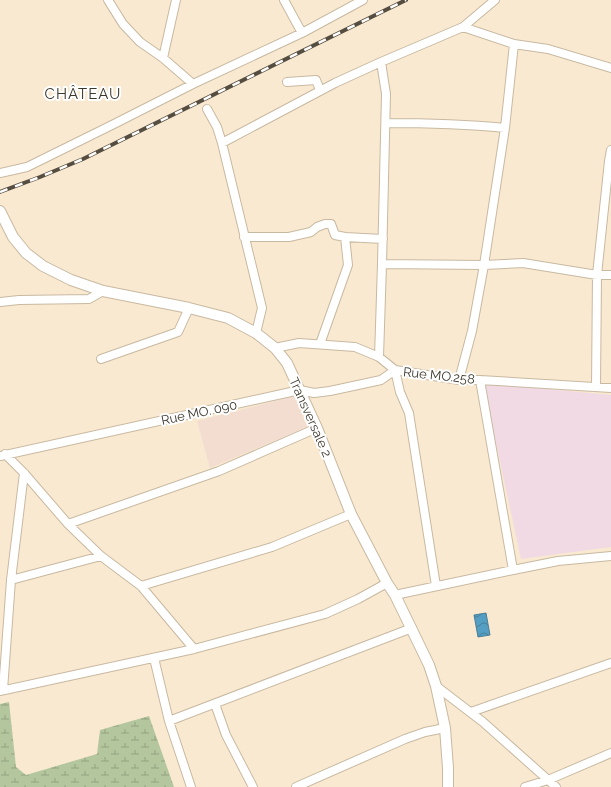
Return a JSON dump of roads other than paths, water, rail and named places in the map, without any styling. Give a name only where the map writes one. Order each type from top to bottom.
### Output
[{"type":"main road","name":"Transversale 2","points":[[0,211],[13,237],[26,253],[43,266],[71,280],[103,291],[189,308],[228,318],[256,333],[275,348],[287,363],[317,428],[351,514],[387,583],[395,595],[429,665],[436,686],[445,728],[448,787]]},
{"type":"street","points":[[108,0],[123,24],[140,42],[163,58],[193,84]]},
{"type":"street","points":[[163,58],[176,0]]},
{"type":"street","points":[[284,0],[302,33]]},
{"type":"street","points":[[0,173],[27,167],[193,84],[302,33],[363,0]]},
{"type":"street","points":[[222,143],[320,90],[381,62],[463,28],[496,0]]},
{"type":"street","points":[[463,28],[514,44],[548,49],[611,68]]},
{"type":"street","points":[[459,380],[472,332],[484,265],[504,128],[514,44]]},
{"type":"street","points":[[379,357],[386,123],[386,94],[381,62]]},
{"type":"street","points":[[287,82],[316,80],[320,90]]},
{"type":"street","points":[[207,110],[217,127],[222,143],[262,308],[256,333]]},
{"type":"street","points":[[386,123],[441,123],[504,128]]},
{"type":"street","points":[[596,387],[597,274],[611,150]]},
{"type":"street","points":[[244,237],[289,237],[311,232],[325,224],[331,224],[335,235],[383,239]]},
{"type":"street","points":[[320,344],[348,266],[345,237]]},
{"type":"street","points":[[382,264],[484,265],[523,263],[611,275]]},
{"type":"street","points":[[0,302],[19,300],[89,299],[103,291]]},
{"type":"street","points":[[101,358],[178,332],[189,308]]},
{"type":"street","name":"Rue MO.258","points":[[275,348],[299,342],[355,347],[379,357],[395,370],[459,380],[611,388]]},
{"type":"street","points":[[395,370],[400,392],[409,413],[436,586]]},
{"type":"street","name":"Rue MO. 090","points":[[2,455],[300,390],[314,393],[381,380],[395,370]]},
{"type":"street","points":[[480,380],[513,570]]},
{"type":"street","points":[[68,524],[219,471],[317,428]]},
{"type":"street","points":[[2,455],[24,473],[68,524],[101,556],[141,586],[194,649]]},
{"type":"street","points":[[24,473],[11,580],[2,691],[194,649],[325,614],[358,599],[387,583]]},
{"type":"street","points":[[141,586],[272,547],[351,514]]},
{"type":"street","points":[[11,580],[101,556]]},
{"type":"street","points":[[395,595],[513,570],[558,562],[611,556]]},
{"type":"street","points":[[170,720],[412,628]]},
{"type":"street","points":[[154,658],[170,720],[191,787]]},
{"type":"street","points":[[471,712],[611,663]]},
{"type":"street","points":[[436,686],[471,712],[556,787]]},
{"type":"street","points":[[215,704],[226,735],[253,787]]},
{"type":"street","points":[[296,787],[405,739],[425,732],[445,728]]},
{"type":"street","points":[[525,787],[548,780],[611,753]]},
{"type":"street","points":[[315,778],[318,787]]},
{"type":"water","points":[[486,613],[490,635],[478,637],[474,615]]},
{"type":"railway","points":[[0,192],[83,159],[406,0]]},
{"type":"district","name":"CHÂTEAU","points":[[83,94]]}]
